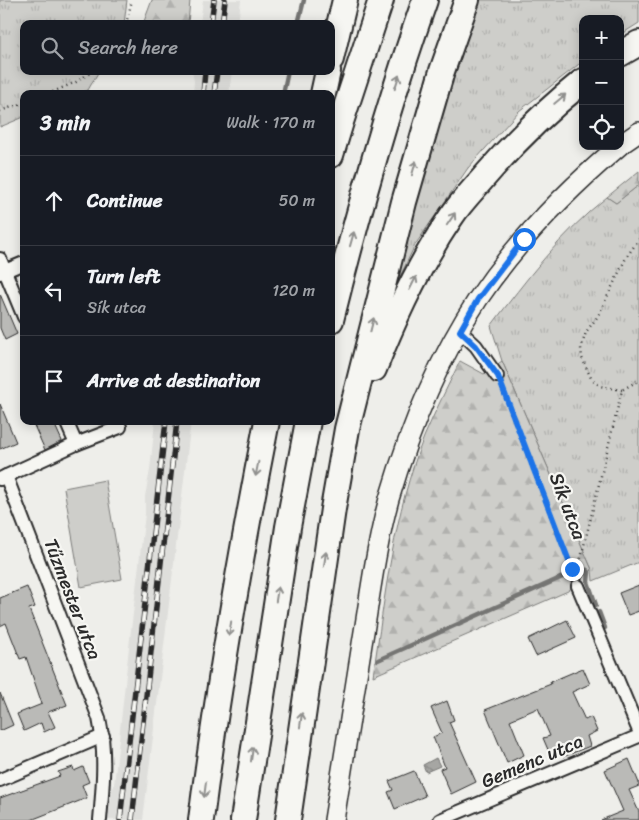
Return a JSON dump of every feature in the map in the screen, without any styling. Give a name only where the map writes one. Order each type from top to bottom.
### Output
[{"type":"highway","points":[[335,42],[345,0]]},
{"type":"highway","points":[[335,141],[381,0]]},
{"type":"highway","points":[[335,304],[388,111],[425,0]]},
{"type":"highway","points":[[288,820],[333,509],[347,429],[404,202],[442,71],[467,0]]},
{"type":"highway","points":[[624,52],[639,43]]},
{"type":"highway","points":[[324,90],[327,75]]},
{"type":"highway","points":[[333,509],[372,374],[396,317],[425,260],[452,216],[507,151],[556,102],[579,84]]},
{"type":"highway","points":[[202,820],[246,526],[266,425]]},
{"type":"highway","points":[[243,820],[288,527],[307,425]]},
{"type":"street","points":[[624,143],[639,132]]},
{"type":"street","points":[[334,820],[368,610],[387,508],[414,427],[444,361],[478,299],[524,239],[575,185],[615,150]]},
{"type":"street","points":[[0,259],[3,272],[20,308]]},
{"type":"street","points":[[3,272],[20,265]]},
{"type":"street","points":[[460,331],[476,346],[498,376]]},
{"type":"street","points":[[68,425],[76,444]]},
{"type":"street","points":[[3,478],[76,444],[120,427]]},
{"type":"street","name":"Tűzmester utca","points":[[3,478],[99,718],[103,736],[103,792],[100,820]]},
{"type":"street","points":[[578,586],[639,731]]},
{"type":"street","points":[[0,780],[103,736]]},
{"type":"street","name":"Gemenc utca","points":[[440,820],[639,736]]},
{"type":"path","points":[[127,20],[132,0]]},
{"type":"path","points":[[57,90],[87,75]]},
{"type":"path","points":[[0,111],[20,105]]},
{"type":"path","points":[[639,239],[626,258],[598,316],[586,332],[581,348],[582,358],[590,378],[600,386],[622,390],[639,380]]},
{"type":"path","name":"Sík utca","points":[[498,376],[578,586]]},
{"type":"path","points":[[572,569],[579,566],[622,390]]},
{"type":"shaded area","points":[[203,0],[241,0],[238,20],[200,20]]},
{"type":"shaded area","points":[[193,75],[231,75],[230,90],[193,90]]},
{"type":"shaded area","points":[[155,425],[191,425],[143,820],[108,820],[111,792],[114,785],[145,514],[145,496]]},
{"type":"green space","points":[[0,0],[127,0],[124,20],[20,20],[20,75],[97,75],[88,90],[20,90],[20,119],[0,127]]},
{"type":"green space","points":[[152,0],[190,0],[188,20],[144,20]]},
{"type":"green space","points":[[480,0],[639,0],[639,23],[624,32],[624,15],[579,15],[579,64],[519,111],[468,168],[415,245],[389,300],[410,224],[455,74]]},
{"type":"green space","points":[[639,171],[639,185],[616,203],[607,197]]},
{"type":"green space","points":[[639,185],[639,562],[593,581],[592,570],[502,361],[491,326],[531,274],[574,226],[607,197],[616,203]]},
{"type":"green space","points":[[460,361],[484,374],[502,361],[592,570],[568,591],[373,676],[386,585],[405,495],[424,437]]},
{"type":"green space","points":[[105,480],[122,579],[81,587],[64,488]]},
{"type":"water","points":[[436,758],[440,766],[426,772],[423,765]]},
{"type":"building","points":[[0,294],[17,334],[5,340],[0,328]]},
{"type":"building","points":[[0,404],[16,442],[0,449]]},
{"type":"building","points":[[34,425],[55,425],[62,441],[45,450]]},
{"type":"building","points":[[639,585],[639,611],[628,615],[619,593]]},
{"type":"building","points":[[27,587],[35,607],[29,609],[67,705],[48,712],[55,727],[44,732],[41,723],[24,731],[17,714],[42,704],[26,657],[20,659],[6,623],[0,626],[0,598]]},
{"type":"building","points":[[567,620],[576,638],[536,656],[528,639]]},
{"type":"building","points":[[583,668],[590,684],[572,692],[585,720],[591,717],[597,731],[587,736],[590,746],[563,757],[560,748],[549,752],[543,738],[550,736],[538,708],[510,720],[524,755],[507,763],[485,710],[551,684],[550,682]]},
{"type":"building","points":[[0,693],[13,725],[0,731]]},
{"type":"building","points":[[447,701],[454,720],[449,722],[476,782],[451,794],[440,769],[445,767],[433,737],[442,733],[431,708]]},
{"type":"building","points":[[629,759],[639,783],[639,786],[629,790],[639,812],[639,820],[601,820],[623,811],[605,770]]},
{"type":"building","points":[[73,767],[74,771],[83,767],[89,782],[82,785],[87,798],[31,820],[0,820],[0,798],[60,776],[58,772]]},
{"type":"building","points":[[414,771],[425,796],[395,809],[388,792],[393,790],[389,781]]},
{"type":"waterway","points":[[299,20],[304,0]]},
{"type":"waterway","points":[[284,90],[287,75]]},
{"type":"waterway","points":[[582,569],[589,572],[588,582],[596,605]]},
{"type":"waterway","points":[[378,660],[567,575]]},
{"type":"waterway","points":[[599,612],[605,628]]},
{"type":"railway","points":[[212,20],[214,0]]},
{"type":"railway","points":[[222,20],[225,0]]},
{"type":"railway","points":[[203,90],[205,75]]},
{"type":"railway","points":[[215,90],[216,75]]},
{"type":"railway","points":[[120,820],[166,425]]},
{"type":"railway","points":[[132,820],[177,425]]},
{"type":"route","points":[[524,239],[478,299],[460,331],[476,346],[498,376],[572,569]]}]
